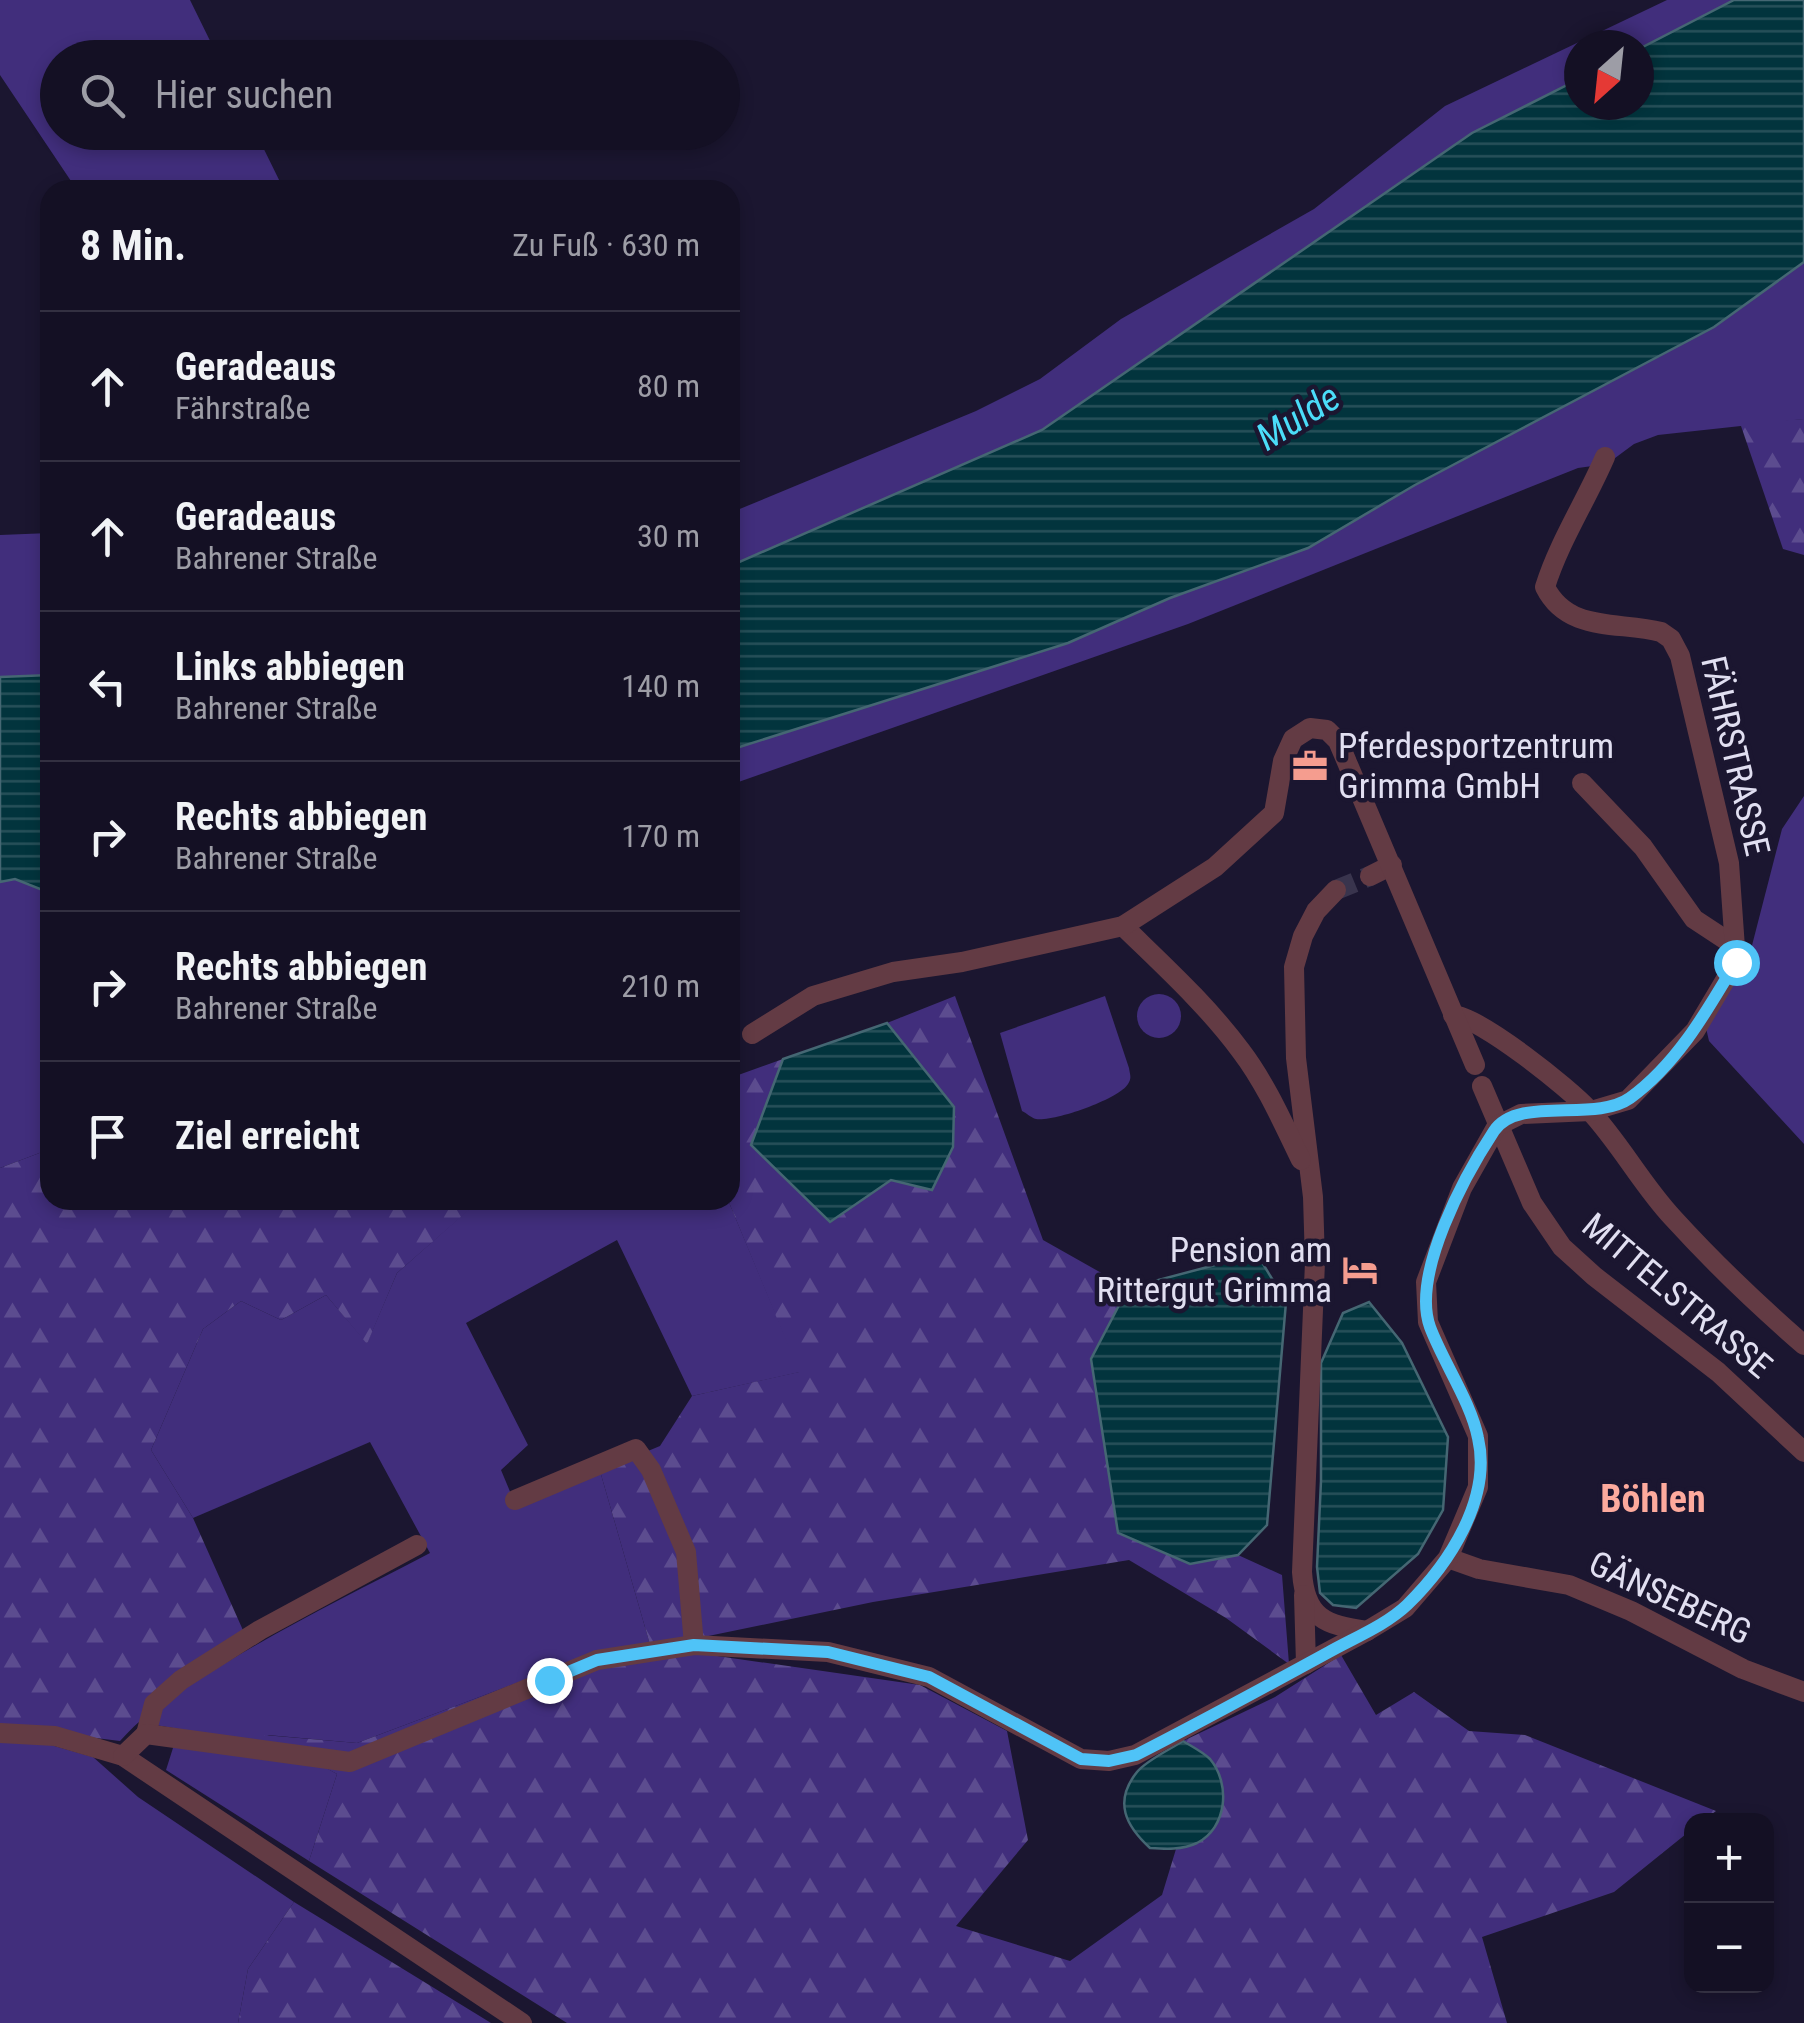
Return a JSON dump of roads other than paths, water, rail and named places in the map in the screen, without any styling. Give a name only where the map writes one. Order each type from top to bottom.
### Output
[{"type":"street","name":"FÄHRSTRASSE","points":[[1497,1126],[1521,1114],[1590,1111],[1628,1100],[1695,1031],[1736,962],[1729,863],[1680,656],[1671,639],[1649,629],[1576,619],[1553,604],[1545,588],[1554,558],[1586,503],[1606,458]]},
{"type":"street","points":[[752,1034],[813,996],[893,972],[962,962],[1123,926],[1215,867],[1274,813],[1282,761],[1293,739],[1310,728],[1327,730],[1338,741],[1474,1065]]},
{"type":"street","points":[[1582,783],[1643,848],[1694,919],[1735,946]]},
{"type":"street","points":[[1370,876],[1392,865]]},
{"type":"street","points":[[1306,1664],[1304,1593],[1315,1262],[1313,1196],[1296,1058],[1294,968],[1303,936],[1316,911],[1336,890]]},
{"type":"street","points":[[1123,926],[1207,1008],[1243,1053],[1274,1104],[1309,1176]]},
{"type":"street","points":[[1454,1015],[1465,1016],[1485,1027],[1590,1111],[1662,1207],[1708,1256],[1804,1345]]},
{"type":"street","name":"MITTELSTRASSE","points":[[1482,1086],[1532,1202],[1562,1246],[1594,1276],[1718,1372],[1804,1452]]},
{"type":"street","points":[[146,1734],[350,1762],[597,1660],[694,1645],[828,1652],[929,1677],[1081,1759],[1109,1761],[1136,1755],[1404,1608],[1448,1558],[1478,1487],[1478,1436],[1428,1322],[1426,1282],[1462,1188],[1497,1126]]},
{"type":"street","points":[[515,1500],[636,1449],[651,1470],[686,1552],[694,1645]]},
{"type":"street","points":[[123,1756],[146,1734],[154,1704],[180,1680],[260,1630],[417,1545]]},
{"type":"street","name":"GÄNSEBERG","points":[[1448,1558],[1479,1569],[1569,1585],[1631,1610],[1743,1668],[1804,1692]]},
{"type":"street","points":[[1304,1593],[1324,1620],[1367,1631]]},
{"type":"street","points":[[0,1734],[55,1736],[123,1756],[522,2023]]},
{"type":"water","name":"Mulde","points":[[1734,0],[1804,0],[1804,262],[1714,327],[1415,485],[1308,548],[1170,598],[1068,643],[740,747],[740,562],[1042,430],[1472,133],[1564,87],[1564,120],[1654,120],[1654,41]]},
{"type":"water","points":[[40,675],[40,889],[15,879],[0,882],[0,677]]},
{"type":"water","points":[[887,1023],[954,1107],[953,1147],[932,1190],[891,1180],[830,1222],[751,1145],[783,1059]]},
{"type":"water","points":[[1257,1254],[1286,1302],[1267,1525],[1238,1555],[1190,1564],[1118,1533],[1091,1359],[1128,1288]]},
{"type":"water","points":[[1369,1302],[1402,1343],[1448,1437],[1443,1510],[1418,1554],[1356,1608],[1333,1605],[1320,1593],[1317,1567],[1321,1363],[1343,1313]]},
{"type":"water","points":[[1183,1741],[1207,1756],[1217,1769],[1223,1793],[1220,1816],[1215,1827],[1197,1843],[1180,1848],[1150,1848],[1129,1822],[1124,1803],[1126,1793],[1141,1768]]},
{"type":"tunnel","points":[[1336,890],[1370,876]]},
{"type":"place","name":"Pferdesportzentrum Grimma GmbH","points":[[1310,766]]},
{"type":"place","name":"Pension am Rittergut Grimma","points":[[1360,1270]]},
{"type":"district","name":"Böhlen","points":[[1653,1499]]}]
